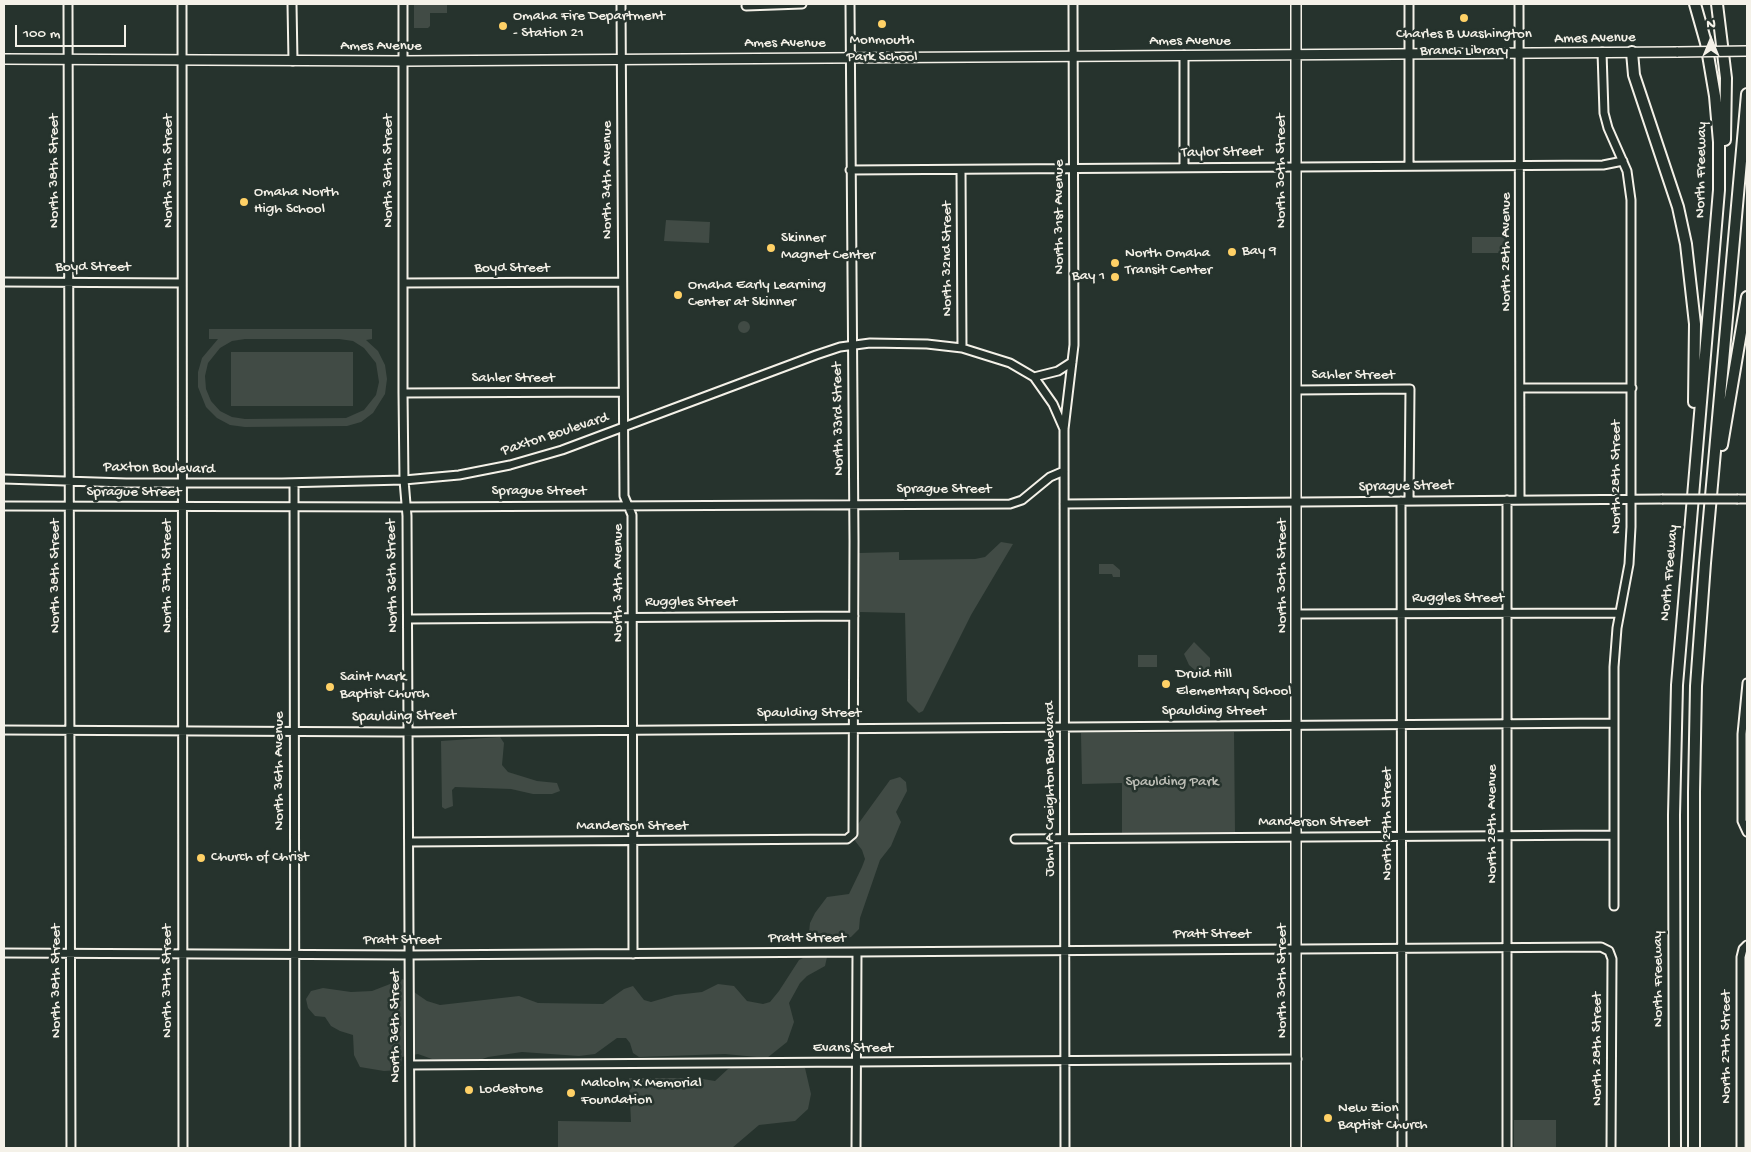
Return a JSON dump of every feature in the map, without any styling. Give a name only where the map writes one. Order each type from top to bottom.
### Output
[{"type":"highway","name":"North Freeway","points":[[1675,1148],[1675,737],[1679,650],[1719,190],[1719,142],[1716,96],[1706,44],[1695,4]]},
{"type":"highway","points":[[1717,4],[1723,45],[1726,97],[1725,144],[1719,190]]},
{"type":"highway","points":[[1632,52],[1636,81],[1679,214],[1691,273],[1696,335],[1690,521]]},
{"type":"highway","points":[[1694,1148],[1694,753],[1698,655],[1747,94]]},
{"type":"highway","points":[[1709,522],[1747,297]]},
{"type":"main road","name":"North 30th Street","points":[[1296,4],[1296,1148]]},
{"type":"main road","name":"Ames Avenue","points":[[4,59],[403,61],[622,58],[1747,52]]},
{"type":"street","name":"North 38th Street","points":[[68,4],[71,1148]]},
{"type":"street","name":"North 37th Street","points":[[182,4],[183,1148]]},
{"type":"street","points":[[292,4],[293,61]]},
{"type":"street","name":"North 36th Street","points":[[403,4],[403,393],[408,619],[410,1148]]},
{"type":"street","name":"North 34th Avenue","points":[[621,4],[624,496],[632,515],[633,954]]},
{"type":"street","points":[[746,6],[802,4]]},
{"type":"street","name":"North 33rd Street","points":[[850,4],[851,345],[854,504],[854,834]]},
{"type":"street","name":"North 31st Avenue","points":[[1064,429],[1072,362],[1073,4]]},
{"type":"street","points":[[1409,4],[1409,166]]},
{"type":"street","name":"North 28th Avenue","points":[[1519,4],[1520,500]]},
{"type":"street","name":"North 28th Street","points":[[1602,52],[1604,113],[1608,128],[1628,175],[1631,200],[1632,499],[1630,557],[1619,613],[1614,667],[1614,906]]},
{"type":"street","points":[[1184,55],[1184,167]]},
{"type":"street","name":"Taylor Street","points":[[850,170],[1602,165],[1623,161]]},
{"type":"street","name":"North 32nd Street","points":[[961,170],[962,348]]},
{"type":"street","name":"Boyd Street","points":[[4,282],[182,283]]},
{"type":"street","name":"Boyd Street","points":[[403,283],[622,282]]},
{"type":"street","name":"Paxton Boulevard","points":[[4,479],[182,483],[294,483],[404,480],[459,475],[510,465],[562,450],[807,358],[851,345],[886,343],[962,348],[1000,358],[1034,377],[1051,400],[1064,429]]},
{"type":"street","points":[[1034,377],[1058,371],[1072,362]]},
{"type":"street","points":[[1521,388],[1632,388]]},
{"type":"street","name":"Sahler Street","points":[[1296,390],[1410,389],[1409,500]]},
{"type":"street","name":"Sahler Street","points":[[403,393],[623,392]]},
{"type":"street","name":"John A Creighton Boulevard","points":[[1064,429],[1065,1148]]},
{"type":"street","name":"Sprague Street","points":[[4,506],[406,507],[1010,504],[1022,500],[1050,477],[1064,471]]},
{"type":"street","name":"North 36th Avenue","points":[[294,483],[295,1148]]},
{"type":"street","name":"Sprague Street","points":[[1064,504],[1401,500],[1747,499]]},
{"type":"street","name":"North 29th Street","points":[[1401,500],[1402,1148]]},
{"type":"street","name":"North 28th Avenue","points":[[1507,500],[1507,1148]]},
{"type":"street","name":"Ruggles Street","points":[[1297,614],[1619,613]]},
{"type":"street","name":"Ruggles Street","points":[[408,619],[854,616]]},
{"type":"street","points":[[1746,830],[1742,821],[1747,683]]},
{"type":"street","name":"Spaulding Street","points":[[4,730],[408,731],[1614,723]]},
{"type":"street","name":"Manderson Street","points":[[409,842],[847,839],[854,834]]},
{"type":"street","name":"Manderson Street","points":[[1015,839],[1613,835]]},
{"type":"street","name":"North 27th Street","points":[[1741,1148],[1744,1046],[1741,957],[1746,945]]},
{"type":"street","name":"Pratt Street","points":[[4,953],[410,955],[1598,946],[1609,951]]},
{"type":"street","name":"North 28th Street","points":[[1609,951],[1612,959],[1611,1148]]},
{"type":"street","points":[[856,1148],[857,952]]},
{"type":"street","name":"Evans Street","points":[[410,1065],[1296,1059]]},
{"type":"green space","points":[[414,4],[447,4],[447,13],[430,13],[430,26],[428,28],[414,28]]},
{"type":"green space","points":[[666,220],[710,222],[709,243],[664,241]]},
{"type":"green space","points":[[1472,237],[1510,237],[1510,253],[1472,253]]},
{"type":"green space","points":[[742,321],[746,321],[750,327],[746,333],[742,333],[738,329],[738,325]]},
{"type":"green space","points":[[209,329],[372,329],[372,339],[366,340],[378,351],[385,365],[387,379],[385,394],[373,413],[361,422],[347,426],[245,427],[230,425],[217,418],[206,407],[198,387],[198,372],[202,358],[218,339],[209,339]],"holes":[[[245,339],[339,339],[353,341],[364,348],[376,363],[379,382],[376,395],[364,410],[346,418],[245,419],[232,417],[220,411],[211,401],[206,389],[205,376],[208,363],[220,348],[232,341]]]},
{"type":"green space","points":[[231,352],[353,352],[353,406],[231,406]]},
{"type":"green space","points":[[1001,542],[1013,544],[971,615],[923,711],[919,713],[907,701],[905,613],[860,612],[859,553],[899,552],[899,560],[975,559],[985,557]]},
{"type":"green space","points":[[1099,564],[1113,564],[1120,570],[1120,577],[1113,577],[1112,574],[1099,574]]},
{"type":"green space","points":[[1194,642],[1210,658],[1210,671],[1196,671],[1189,665],[1184,654]]},
{"type":"green space","points":[[1138,655],[1157,655],[1157,667],[1138,667]]},
{"type":"green space","name":"Spaulding Park","points":[[1234,732],[1235,832],[1122,833],[1122,783],[1082,784],[1081,733]]},
{"type":"green space","points":[[500,737],[504,743],[502,765],[508,772],[537,781],[557,783],[560,791],[552,794],[533,794],[511,789],[455,787],[452,790],[453,806],[445,809],[442,807],[441,741]]},
{"type":"green space","points":[[900,777],[906,782],[907,791],[896,812],[901,822],[891,846],[880,860],[860,918],[859,929],[851,937],[838,941],[817,941],[809,932],[810,923],[815,913],[827,897],[849,894],[865,859],[862,850],[853,838],[856,827],[890,780]]},
{"type":"green space","points":[[809,955],[827,957],[825,966],[807,976],[800,983],[789,1003],[794,1022],[787,1042],[767,1058],[725,1054],[639,1057],[633,1053],[630,1043],[626,1038],[617,1038],[595,1054],[579,1056],[522,1052],[488,1057],[477,1061],[451,1061],[432,1059],[418,1054],[402,1057],[399,1070],[384,1071],[360,1067],[354,1055],[353,1035],[331,1026],[325,1017],[315,1016],[308,1008],[306,999],[311,991],[323,988],[351,992],[372,991],[403,979],[414,992],[427,1001],[440,1005],[519,996],[538,1003],[603,1004],[624,989],[633,986],[644,1000],[651,1002],[675,995],[702,992],[718,984],[734,986],[747,1001],[763,1004],[770,1002],[779,991],[799,960]]},
{"type":"green space","points":[[788,1065],[805,1068],[811,1094],[808,1109],[795,1121],[759,1125],[732,1148],[558,1148],[558,1121],[631,1122],[629,1078],[697,1078],[715,1081],[728,1069],[737,1066]]},
{"type":"green space","points":[[1514,1120],[1556,1120],[1556,1148],[1514,1148]]},
{"type":"place","name":"Charles B Washington Branch Library","points":[[1464,18]]},
{"type":"place","name":"Monmouth Park School","points":[[882,24]]},
{"type":"place","name":"Omaha Fire Department - Station 21","points":[[503,26]]},
{"type":"place","name":"Omaha North High School","points":[[244,202]]},
{"type":"place","name":"Skinner Magnet Center","points":[[771,248]]},
{"type":"place","name":"Bay 9","points":[[1232,252]]},
{"type":"place","name":"North Omaha Transit Center","points":[[1115,263]]},
{"type":"place","name":"Bay 1","points":[[1115,277]]},
{"type":"place","name":"Omaha Early Learning Center at Skinner","points":[[678,295]]},
{"type":"place","name":"Druid Hill Elementary School","points":[[1166,684]]},
{"type":"place","name":"Saint Mark Baptist Church","points":[[330,687]]},
{"type":"place","name":"Church of Christ","points":[[201,858]]},
{"type":"place","name":"Lodestone","points":[[469,1090]]},
{"type":"place","name":"Malcolm X Memorial Foundation","points":[[571,1093]]},
{"type":"place","name":"New Zion Baptist Church","points":[[1328,1118]]}]
